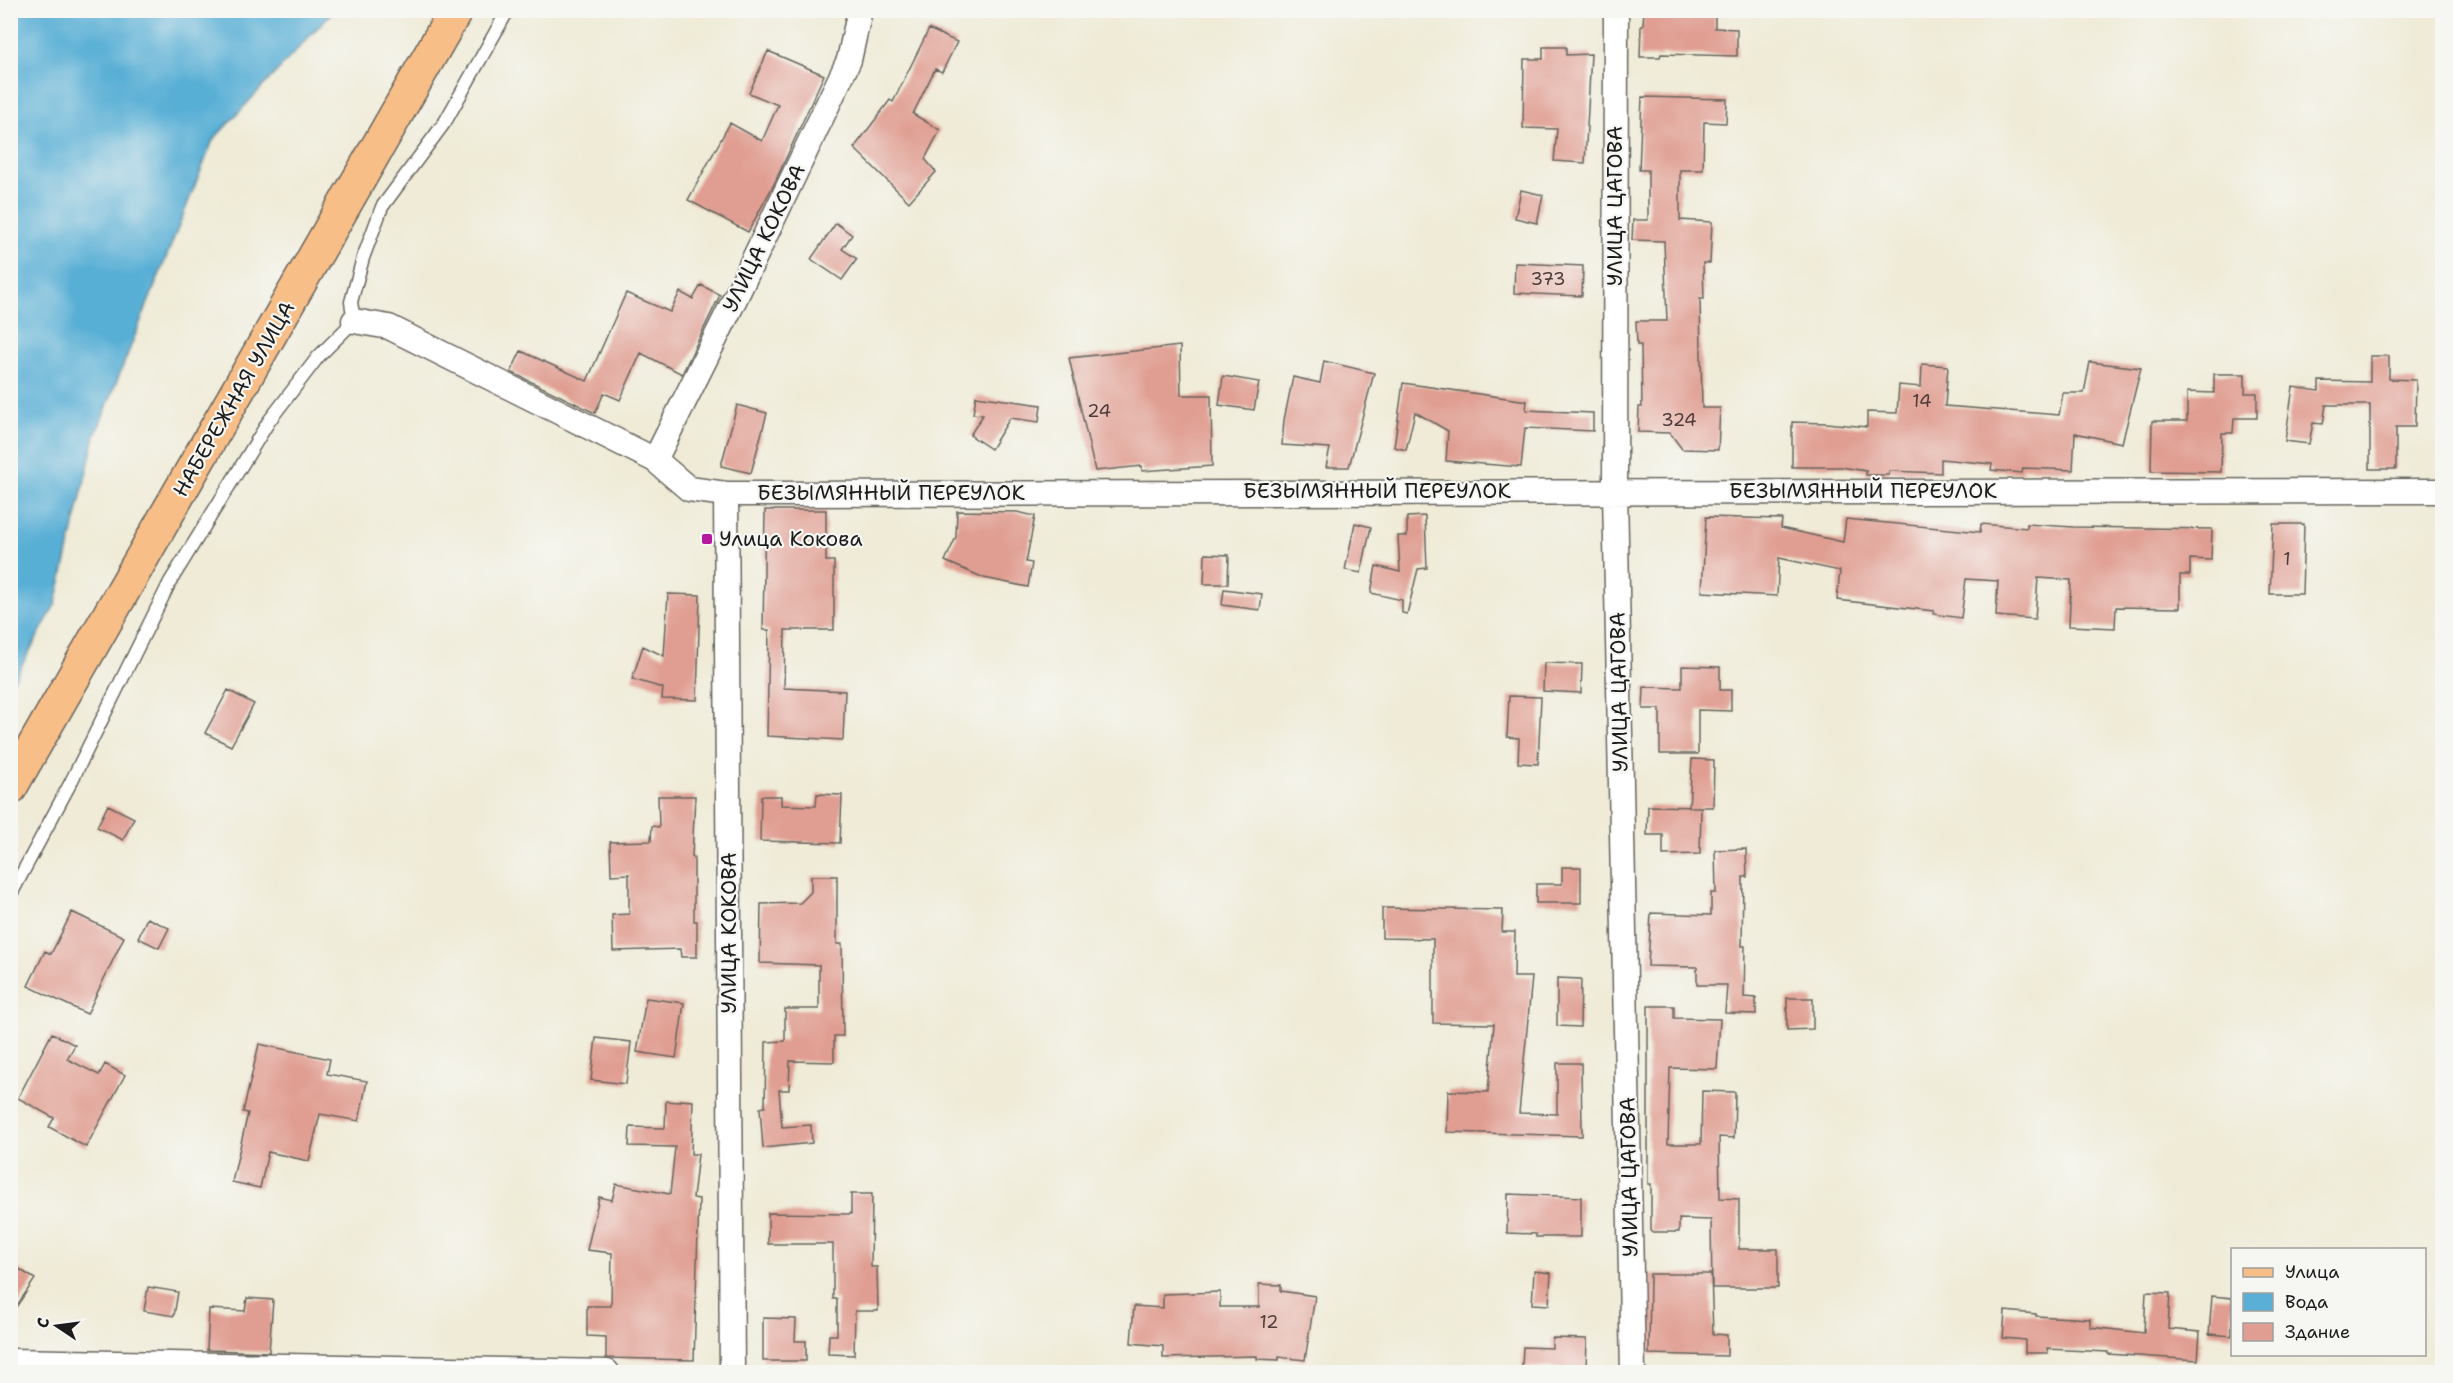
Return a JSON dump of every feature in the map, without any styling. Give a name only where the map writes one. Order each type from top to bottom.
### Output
[{"type":"main road","name":"НАБЕРЕЖНАЯ УЛИЦА","points":[[10,788],[456,10]]},
{"type":"street","name":"УЛИЦА КОКОВА","points":[[655,460],[849,60],[860,10]]},
{"type":"street","name":"УЛИЦА ЦАГОВА","points":[[1616,10],[1615,490],[1632,1372]]},
{"type":"street","name":"БЕЗЫМЯННЫЙ ПЕРЕУЛОК","points":[[354,321],[389,327],[655,460],[688,489],[726,494],[1615,490],[2442,491]]},
{"type":"street","name":"УЛИЦА КОКОВА","points":[[726,494],[732,1372]]},
{"type":"street","points":[[10,1361],[608,1372]]},
{"type":"lane","points":[[10,896],[71,782],[170,582],[269,420],[318,357],[354,321],[351,302],[363,258],[382,207],[445,122],[508,10]]},
{"type":"water","points":[[11,10],[333,11],[213,140],[95,436],[56,603],[11,685]]},
{"type":"building","points":[[1644,10],[1715,10],[1715,28],[1737,29],[1737,56],[1661,54],[1660,57],[1640,57]]},
{"type":"building","points":[[929,29],[957,42],[942,72],[935,69],[913,114],[940,130],[925,159],[936,172],[909,202],[854,148],[890,100],[893,102]]},
{"type":"building","points":[[1543,47],[1566,47],[1566,55],[1591,54],[1585,163],[1554,161],[1557,129],[1523,128],[1524,59],[1543,59]]},
{"type":"building","points":[[768,51],[824,75],[775,182],[748,232],[688,200],[730,123],[762,141],[778,105],[749,93]]},
{"type":"building","points":[[1642,97],[1727,99],[1726,123],[1704,122],[1703,170],[1680,170],[1680,220],[1712,222],[1710,263],[1703,263],[1704,299],[1700,299],[1702,408],[1720,408],[1718,450],[1682,449],[1670,433],[1638,432],[1639,407],[1642,407],[1641,345],[1637,345],[1636,321],[1667,321],[1664,241],[1632,240],[1633,220],[1648,220],[1648,170],[1639,170]]},
{"type":"building","points":[[1521,190],[1543,195],[1537,223],[1515,218]]},
{"type":"building","points":[[836,223],[852,235],[842,249],[857,259],[842,280],[811,259]]},
{"type":"building","points":[[1515,263],[1583,266],[1582,296],[1514,293]]},
{"type":"building","points":[[701,285],[720,295],[682,374],[641,353],[620,400],[604,393],[595,413],[511,372],[521,351],[587,381],[626,293],[670,312],[680,292],[693,299]]},
{"type":"building","points":[[1180,346],[1181,395],[1211,395],[1212,466],[1142,471],[1142,466],[1095,471],[1069,358]]},
{"type":"building","points":[[2370,356],[2389,356],[2389,379],[2416,380],[2415,427],[2396,427],[2396,469],[2370,469],[2370,405],[2326,405],[2323,424],[2313,423],[2309,444],[2285,441],[2293,387],[2319,391],[2319,381],[2370,382]]},
{"type":"building","points":[[1324,361],[1374,373],[1349,467],[1326,467],[1330,448],[1282,445],[1284,420],[1293,377],[1320,383]]},
{"type":"building","points":[[2090,362],[2141,368],[2122,443],[2075,433],[2073,470],[2023,468],[2022,473],[1991,470],[1992,464],[1941,459],[1941,473],[1889,471],[1889,475],[1866,475],[1866,471],[1841,467],[1792,467],[1792,422],[1867,427],[1867,412],[1897,413],[1899,385],[1921,387],[1922,364],[1948,366],[1945,406],[2059,415],[2063,393],[2084,393]]},
{"type":"building","points":[[2214,374],[2245,374],[2245,393],[2257,393],[2257,418],[2234,418],[2233,433],[2222,433],[2221,472],[2151,471],[2152,421],[2187,421],[2187,392],[2214,393]]},
{"type":"building","points":[[1223,376],[1259,382],[1254,410],[1219,405]]},
{"type":"building","points":[[1403,383],[1527,401],[1526,410],[1593,413],[1593,431],[1525,428],[1521,467],[1446,461],[1448,431],[1415,412],[1406,450],[1394,447]]},
{"type":"building","points":[[976,396],[1041,405],[1039,422],[1010,418],[991,449],[970,435],[983,415],[973,414]]},
{"type":"building","points":[[737,405],[767,413],[751,473],[721,466]]},
{"type":"building","points":[[765,510],[826,510],[826,561],[834,561],[834,630],[785,630],[784,688],[845,691],[843,740],[767,736],[769,630],[763,630]]},
{"type":"building","points":[[957,511],[1017,512],[1035,516],[1026,562],[1032,563],[1028,587],[984,578],[945,561],[956,537]]},
{"type":"building","points":[[1425,516],[1427,568],[1418,569],[1407,614],[1402,613],[1402,600],[1371,593],[1376,566],[1400,572],[1398,536],[1407,536],[1407,517]]},
{"type":"building","points":[[1706,517],[1782,519],[1781,528],[1843,542],[1846,519],[1980,532],[1981,524],[2027,528],[2027,524],[2212,529],[2211,560],[2190,559],[2190,575],[2180,575],[2180,608],[2116,607],[2115,628],[2069,626],[2071,580],[2038,578],[2035,619],[1996,616],[1998,581],[1966,579],[1961,618],[1933,614],[1934,611],[1837,600],[1840,571],[1779,558],[1777,596],[1702,592]]},
{"type":"building","points":[[1355,523],[1371,527],[1361,573],[1345,570]]},
{"type":"building","points":[[2273,524],[2304,524],[2302,594],[2270,594]]},
{"type":"building","points":[[1205,554],[1229,555],[1228,584],[1204,584]]},
{"type":"building","points":[[1224,589],[1262,594],[1260,610],[1222,605]]},
{"type":"building","points":[[668,594],[700,595],[697,700],[662,699],[663,688],[632,679],[643,646],[664,656]]},
{"type":"building","points":[[1544,663],[1582,664],[1581,693],[1543,691]]},
{"type":"building","points":[[1682,666],[1720,667],[1720,690],[1731,690],[1731,711],[1698,710],[1698,754],[1660,754],[1660,709],[1643,709],[1644,687],[1682,688]]},
{"type":"building","points":[[228,690],[254,704],[231,746],[205,733]]},
{"type":"building","points":[[1509,696],[1541,697],[1538,764],[1518,763],[1519,738],[1507,737]]},
{"type":"building","points":[[1692,759],[1714,760],[1713,807],[1689,807]]},
{"type":"building","points":[[817,794],[842,795],[840,843],[760,841],[761,796],[781,796],[781,805],[816,806]]},
{"type":"building","points":[[658,796],[695,796],[692,857],[694,857],[694,921],[697,921],[697,957],[681,957],[680,949],[613,951],[612,915],[629,914],[629,874],[611,875],[610,842],[651,841],[652,826],[659,827]]},
{"type":"building","points":[[108,805],[134,818],[123,840],[97,827]]},
{"type":"building","points":[[1648,806],[1701,807],[1700,854],[1663,855],[1663,835],[1647,835]]},
{"type":"building","points":[[1746,849],[1747,877],[1743,877],[1742,946],[1745,946],[1744,997],[1756,998],[1756,1014],[1725,1013],[1727,985],[1697,985],[1697,967],[1648,966],[1651,913],[1711,915],[1711,893],[1716,893],[1715,850]]},
{"type":"building","points":[[1562,867],[1581,867],[1581,903],[1536,903],[1536,884],[1562,884]]},
{"type":"building","points":[[811,876],[837,876],[837,944],[842,944],[843,1036],[834,1036],[834,1062],[790,1061],[789,1090],[779,1090],[782,1127],[811,1125],[812,1143],[763,1148],[760,1108],[765,1107],[766,1042],[785,1041],[785,1009],[819,1009],[819,965],[760,963],[761,904],[800,903],[811,892]]},
{"type":"building","points":[[1382,908],[1503,910],[1502,932],[1515,932],[1514,977],[1532,977],[1519,1113],[1557,1114],[1557,1063],[1581,1063],[1582,1136],[1447,1132],[1448,1091],[1488,1092],[1494,1024],[1433,1023],[1433,939],[1382,938]]},
{"type":"building","points":[[72,912],[124,937],[87,1014],[28,986],[45,951],[51,954]]},
{"type":"building","points":[[147,918],[169,928],[159,948],[138,938]]},
{"type":"building","points":[[1557,978],[1581,979],[1580,1027],[1557,1026]]},
{"type":"building","points":[[646,998],[684,1003],[676,1058],[637,1052]]},
{"type":"building","points":[[1787,998],[1813,998],[1813,1029],[1787,1030]]},
{"type":"building","points":[[1648,1006],[1674,1006],[1674,1018],[1720,1019],[1717,1069],[1670,1068],[1668,1144],[1701,1144],[1702,1091],[1735,1092],[1734,1138],[1719,1137],[1720,1198],[1739,1199],[1739,1249],[1778,1249],[1778,1288],[1712,1288],[1711,1220],[1679,1219],[1679,1232],[1651,1232],[1651,1184],[1648,1184]]},
{"type":"building","points":[[52,1033],[75,1045],[67,1059],[99,1075],[105,1064],[125,1075],[86,1147],[49,1127],[54,1118],[18,1098]]},
{"type":"building","points":[[596,1038],[631,1042],[626,1084],[591,1080]]},
{"type":"building","points":[[259,1044],[330,1059],[327,1074],[367,1081],[359,1121],[320,1114],[309,1161],[268,1152],[260,1188],[232,1182],[248,1113],[243,1112]]},
{"type":"building","points":[[680,1100],[693,1101],[691,1154],[698,1154],[693,1198],[699,1199],[694,1360],[606,1358],[606,1337],[587,1336],[587,1306],[611,1306],[612,1253],[587,1250],[599,1197],[612,1200],[616,1184],[670,1194],[675,1147],[629,1146],[630,1127],[665,1128],[666,1101],[679,1102]]},
{"type":"building","points":[[851,1194],[872,1194],[871,1267],[877,1267],[878,1311],[855,1311],[854,1355],[828,1354],[829,1335],[837,1335],[837,1299],[833,1299],[833,1244],[768,1244],[768,1213],[851,1214]]},
{"type":"building","points":[[1508,1194],[1581,1197],[1581,1237],[1536,1237],[1536,1234],[1507,1233]]},
{"type":"building","points":[[16,1267],[35,1279],[10,1316],[10,1276]]},
{"type":"building","points":[[1534,1271],[1551,1273],[1549,1305],[1532,1304]]},
{"type":"building","points":[[1650,1274],[1711,1274],[1713,1334],[1727,1335],[1727,1356],[1649,1354]]},
{"type":"building","points":[[1259,1284],[1281,1285],[1281,1291],[1315,1296],[1305,1360],[1279,1357],[1279,1360],[1257,1359],[1257,1356],[1163,1358],[1163,1346],[1131,1343],[1134,1306],[1163,1308],[1163,1294],[1220,1292],[1220,1307],[1259,1307]]},
{"type":"building","points":[[148,1287],[178,1292],[174,1316],[144,1311]]},
{"type":"building","points":[[2146,1292],[2170,1293],[2168,1329],[2200,1332],[2198,1360],[2047,1349],[2048,1353],[2025,1353],[2025,1340],[2003,1338],[2005,1311],[2036,1314],[2036,1316],[2090,1319],[2090,1327],[2144,1333]]},
{"type":"building","points":[[2212,1296],[2231,1298],[2231,1336],[2209,1334]]},
{"type":"building","points":[[247,1298],[273,1300],[269,1352],[207,1350],[209,1309],[245,1311]]},
{"type":"building","points":[[763,1318],[796,1319],[795,1341],[806,1341],[806,1361],[763,1361]]},
{"type":"building","points":[[1552,1338],[1587,1339],[1586,1369],[1522,1367],[1523,1347],[1552,1348]]},
{"type":"place","name":"Улица Кокова","points":[[707,539]]}]
